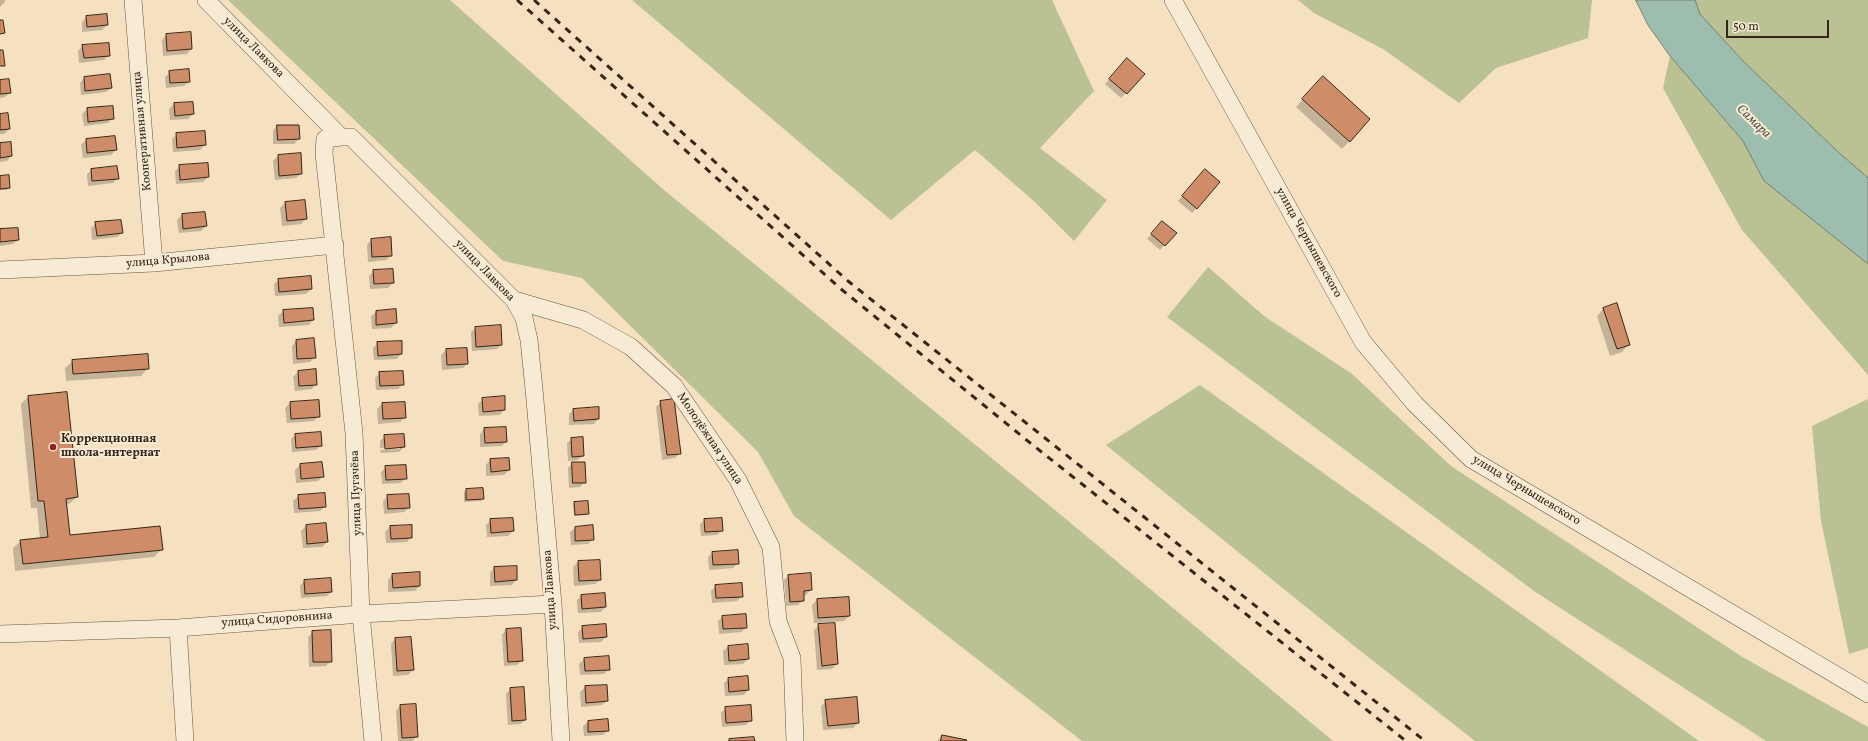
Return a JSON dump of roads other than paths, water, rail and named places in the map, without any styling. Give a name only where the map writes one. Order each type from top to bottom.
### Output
[{"type":"street","name":"Кооперативная улица","points":[[133,0],[154,263]]},
{"type":"street","name":"улица Лавкова","points":[[206,0],[341,137],[351,137],[514,300],[524,318],[529,340],[553,604],[561,741]]},
{"type":"street","name":"улица Чернышевского","points":[[1173,0],[1363,342],[1415,404],[1471,459],[1868,694]]},
{"type":"street","name":"улица Пугачёва","points":[[341,137],[325,139],[324,153],[354,433],[361,614],[373,741]]},
{"type":"street","name":"улица Крылова","points":[[0,270],[154,263],[335,245]]},
{"type":"street","name":"Молодёжная улица","points":[[514,300],[583,320],[631,347],[674,386],[738,480],[771,548],[778,621],[792,658],[795,741]]},
{"type":"street","name":"улица Сидоровнина","points":[[0,634],[178,628],[361,614],[553,604]]},
{"type":"street","points":[[178,628],[185,741]]},
{"type":"water","name":"Самара","points":[[1636,0],[1695,0],[1700,14],[1743,61],[1836,150],[1868,178],[1868,264],[1764,181],[1743,141],[1670,56],[1648,25]]},
{"type":"railway","points":[[517,0],[841,289],[1034,446],[1406,741]]},
{"type":"railway","points":[[534,0],[848,281],[1425,741]]},
{"type":"place","name":"Коррекционная школа-интернат","points":[[53,447]]}]
